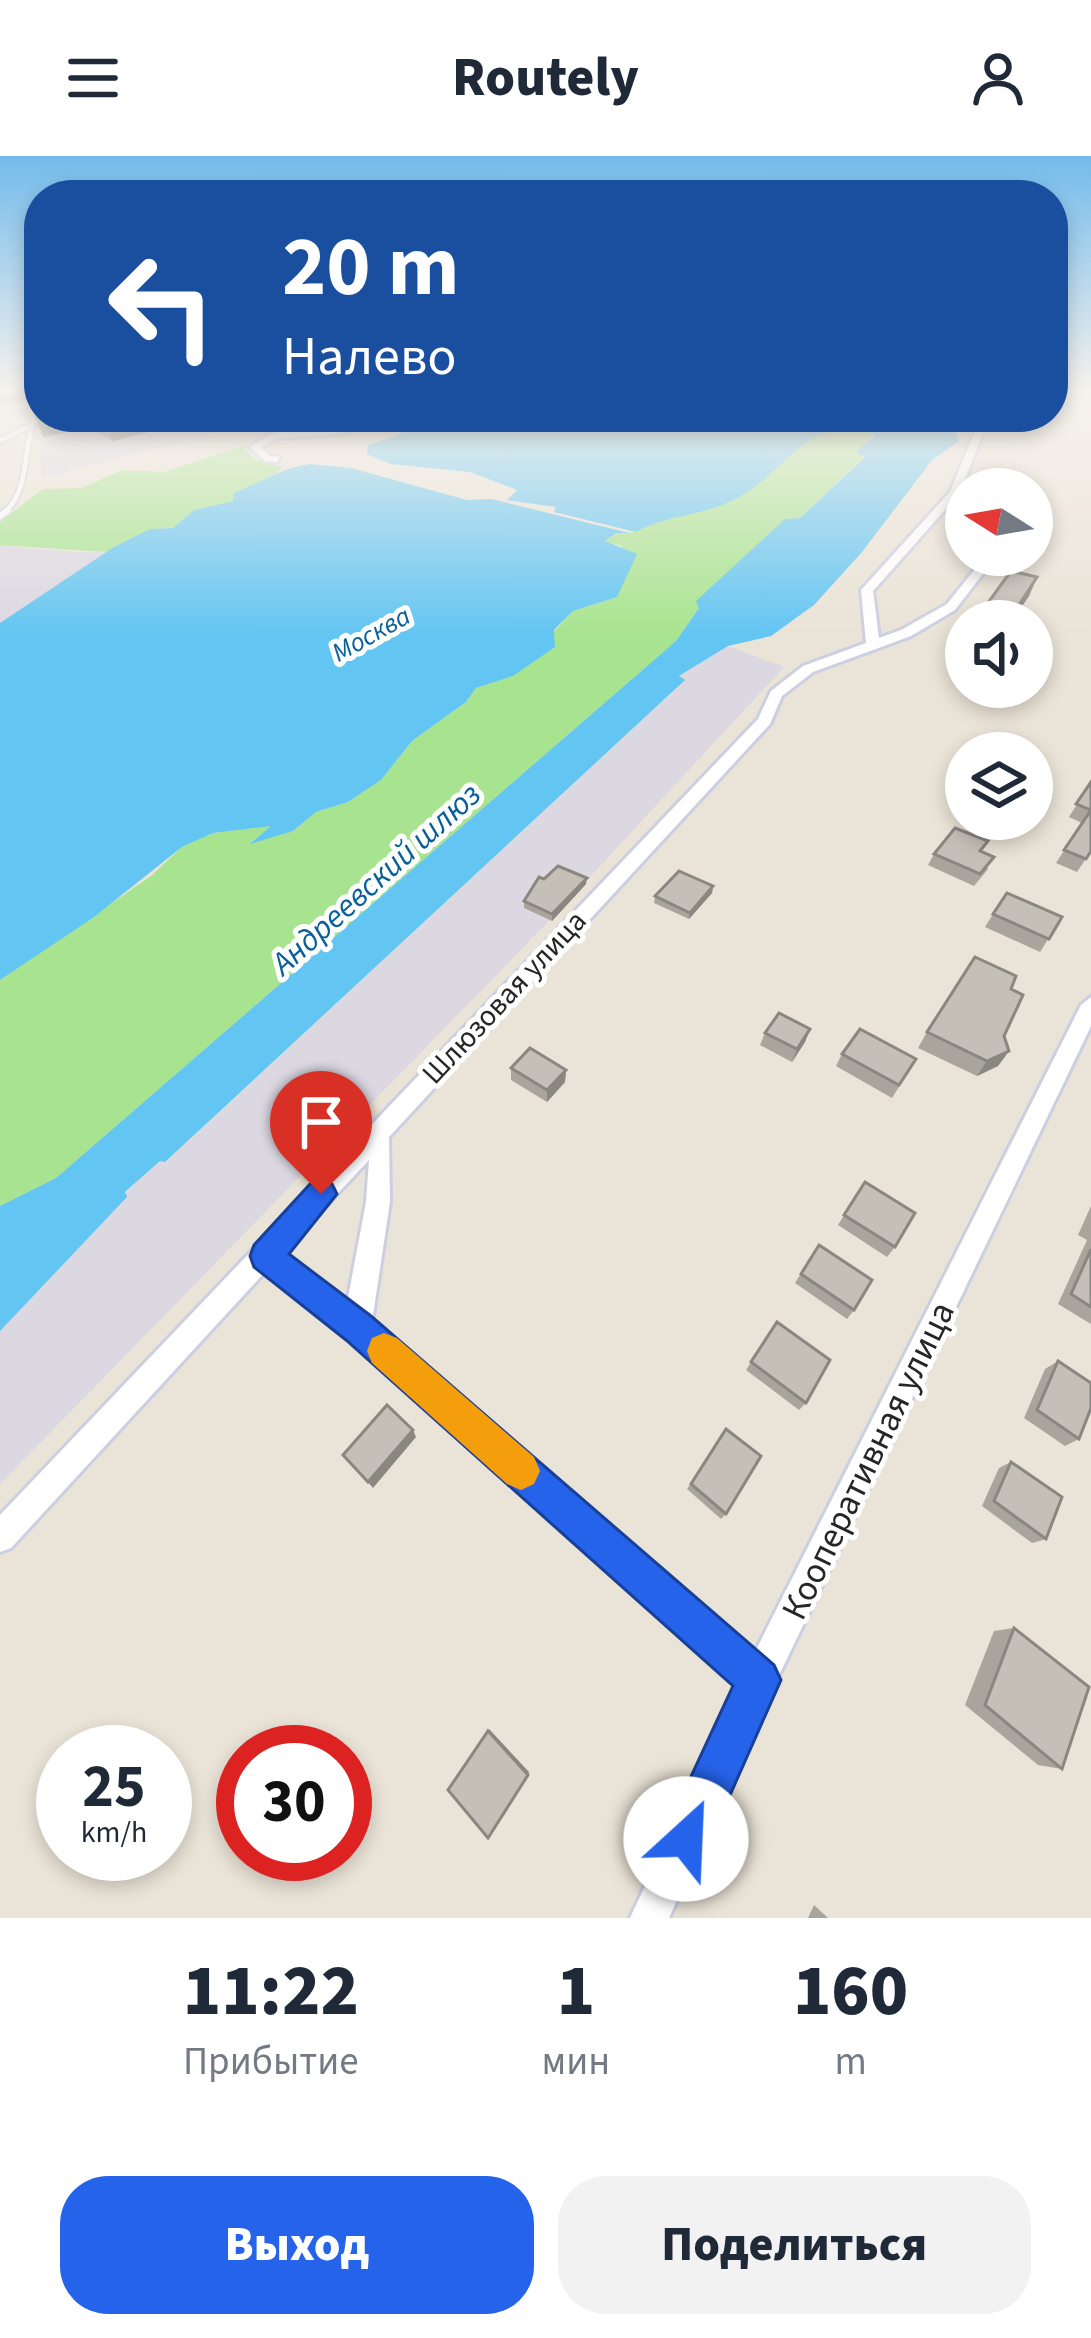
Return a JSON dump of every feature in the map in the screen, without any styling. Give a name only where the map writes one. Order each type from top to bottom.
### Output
[{"type":"street","points":[[873,645],[866,590],[956,494],[965,471]]},
{"type":"street","name":"Шлюзовая улица","points":[[0,1537],[765,721],[776,694],[808,669],[873,645],[951,607],[975,576]]},
{"type":"street","name":"Кооперативная улица","points":[[649,1918],[759,1680],[1091,1006]]},
{"type":"street","points":[[358,1328],[360,1288],[383,1155],[377,1131]]},
{"type":"street","points":[[266,1256],[358,1328],[759,1680]]},
{"type":"lane","points":[[0,511],[12,506],[25,484],[25,471]]},
{"type":"shaded area","points":[[41,471],[68,471],[42,478]]},
{"type":"shaded area","points":[[0,545],[73,552],[107,552],[0,623]]},
{"type":"shaded area","points":[[728,646],[784,667],[552,918],[0,1484],[0,1331],[8,1319],[125,1193],[160,1161],[166,1162],[684,681],[678,677]]},
{"type":"green space","points":[[120,471],[278,471],[233,501],[194,510],[173,528],[150,529],[107,552],[0,545],[0,522],[43,489],[81,488]]},
{"type":"green space","points":[[770,471],[849,471],[800,518],[785,520],[699,608],[676,641],[56,1178],[0,1206],[0,980],[151,876],[182,847],[213,833],[273,825],[253,841],[293,831],[316,812],[348,802],[381,780],[412,741],[466,702],[476,688],[513,676],[573,611],[617,597],[622,546],[603,541],[616,533],[636,532],[665,516],[741,496]]},
{"type":"water","name":"Москва","points":[[363,471],[467,500],[492,499],[629,533],[616,533],[605,541],[637,554],[617,597],[573,611],[554,630],[555,647],[513,676],[476,688],[466,702],[412,741],[381,780],[348,802],[316,812],[293,831],[250,844],[271,826],[213,833],[182,847],[94,917],[0,980],[0,623],[114,547],[150,529],[173,528],[194,510],[233,501],[234,493],[281,472]]},
{"type":"water","points":[[462,471],[773,471],[741,496],[636,532],[554,512],[556,507],[507,500],[517,490]]},
{"type":"water","points":[[850,471],[923,471],[814,605],[771,636],[728,646],[679,676],[685,680],[165,1162],[160,1161],[125,1192],[127,1197],[0,1331],[0,1206],[56,1178],[676,641],[699,608],[696,601],[785,519],[800,518]]},
{"type":"building","points":[[1007,576],[1037,577],[1022,600],[990,600]]},
{"type":"building","points":[[1091,782],[1091,810],[1076,804]]},
{"type":"building","points":[[1091,810],[1091,851],[1086,859],[1064,850]]},
{"type":"building","points":[[945,840],[985,840],[980,851],[994,857],[980,874],[934,854]]},
{"type":"building","points":[[558,866],[587,878],[552,914],[524,901],[539,877],[544,879]]},
{"type":"building","points":[[679,871],[713,886],[690,913],[655,896]]},
{"type":"building","points":[[1007,893],[1062,917],[1049,939],[993,914]]},
{"type":"building","points":[[975,957],[1016,976],[1011,989],[1023,995],[1004,1036],[1009,1051],[987,1061],[927,1032]]},
{"type":"building","points":[[779,1013],[810,1029],[797,1049],[765,1033]]},
{"type":"building","points":[[860,1029],[916,1059],[899,1085],[842,1054]]},
{"type":"building","points":[[530,1048],[566,1070],[547,1090],[511,1068]]},
{"type":"building","points":[[865,1182],[915,1213],[895,1247],[844,1215]]},
{"type":"building","points":[[819,1245],[872,1280],[854,1310],[801,1274]]},
{"type":"building","points":[[1091,1249],[1091,1307],[1071,1294]]},
{"type":"building","points":[[777,1322],[830,1360],[806,1403],[751,1362]]},
{"type":"building","points":[[1058,1361],[1091,1383],[1091,1408],[1079,1439],[1037,1410]]},
{"type":"building","points":[[387,1405],[413,1430],[368,1482],[343,1455]]},
{"type":"building","points":[[726,1429],[761,1456],[726,1514],[691,1484]]},
{"type":"building","points":[[1011,1462],[1062,1497],[1046,1539],[994,1501]]},
{"type":"building","points":[[1014,1628],[1089,1687],[1062,1769],[985,1705]]},
{"type":"building","points":[[488,1731],[528,1775],[488,1838],[448,1790]]},
{"type":"slow traffic","points":[[384,1351],[521,1471]]},
{"type":"route","points":[[321,1194],[266,1256],[358,1328],[759,1680],[686,1839]]},
{"type":"water label","name":"Андреевский шлюз","points":[[375,878]]}]
